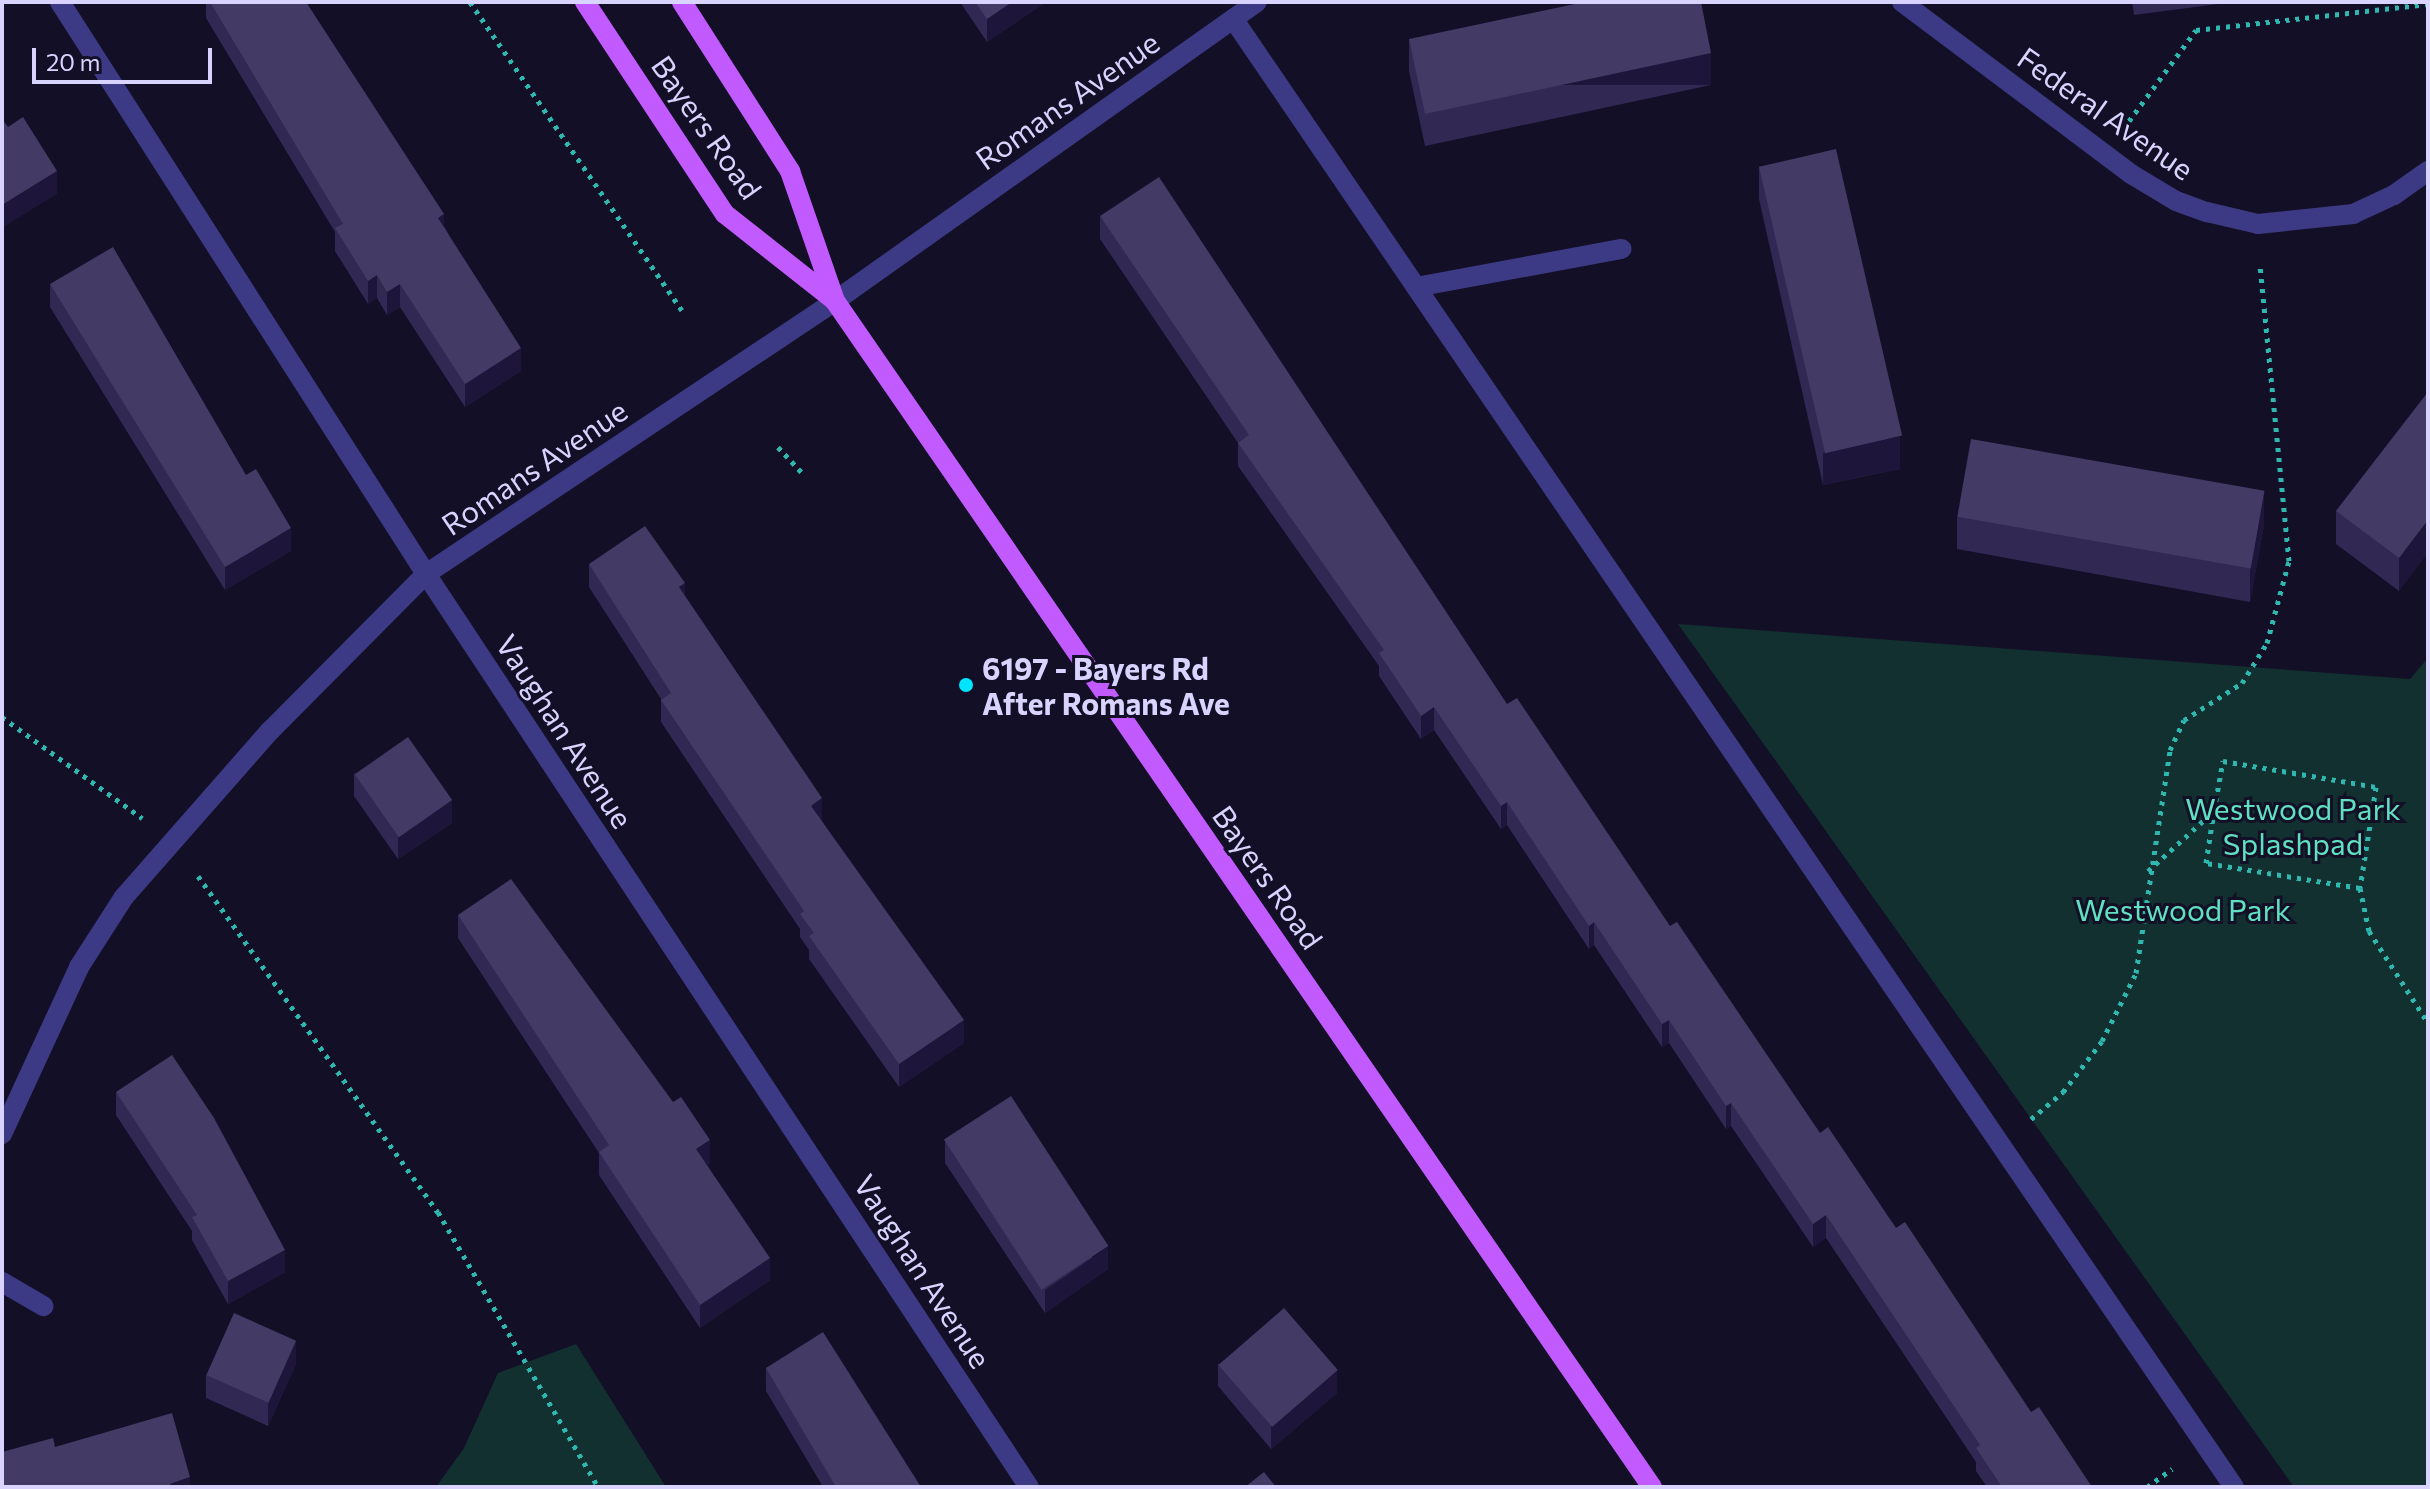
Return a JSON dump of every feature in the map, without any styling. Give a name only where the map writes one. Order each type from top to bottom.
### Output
[{"type":"main road","name":"Bayers Road","points":[[585,2],[725,214],[835,301]]},
{"type":"main road","name":"Bayers Road","points":[[682,2],[790,171],[835,301],[1652,1487]]},
{"type":"street","name":"Vaughan Avenue","points":[[60,2],[426,574],[1029,1487]]},
{"type":"street","name":"Romans Avenue","points":[[2,1134],[79,967],[124,897],[171,839],[336,661],[426,574],[835,301],[1257,2]]},
{"type":"street","name":"Federal Avenue","points":[[1902,2],[2105,154],[2176,201],[2258,224],[2353,214],[2394,195],[2428,171]]},
{"type":"street","points":[[1234,20],[2234,1487]]},
{"type":"street","points":[[1416,287],[1622,249]]},
{"type":"street","points":[[2,1282],[43,1306]]},
{"type":"path","points":[[470,2],[682,310]]},
{"type":"path","points":[[2105,154],[2196,30],[2428,4]]},
{"type":"path","points":[[2000,1145],[2063,1092],[2102,1041],[2136,973],[2147,872],[2174,740],[2184,720],[2242,683],[2267,643],[2289,561],[2258,224]]},
{"type":"path","points":[[778,447],[803,474]]},
{"type":"path","points":[[2,717],[171,839],[438,1212],[598,1487]]},
{"type":"path","points":[[2360,888],[2206,863],[2223,761],[2376,787],[2360,888],[2369,931],[2428,1023]]},
{"type":"path","points":[[2147,872],[2214,811]]},
{"type":"green space","name":"Westwood Park","points":[[1678,624],[2410,679],[2428,658],[2428,1487],[2294,1487]]},
{"type":"green space","points":[[576,1344],[666,1487],[436,1487],[464,1448],[498,1373]]},
{"type":"building","points":[[210,2],[306,2],[444,214],[438,218],[521,348],[465,384],[400,284],[387,292],[377,275],[368,281],[335,228],[343,224]]},
{"type":"building","points":[[975,2],[1012,2],[987,19]]},
{"type":"building","points":[[1584,2],[1701,2],[1711,53],[1425,114],[1409,39]]},
{"type":"building","points":[[23,117],[57,171],[2,205],[2,121],[8,127]]},
{"type":"building","points":[[1836,149],[1902,435],[1825,453],[1759,167]]},
{"type":"building","points":[[1159,177],[1507,704],[1517,698],[1670,926],[1677,922],[1820,1133],[1828,1127],[1896,1228],[1905,1222],[2031,1412],[2039,1407],[2092,1487],[2002,1487],[1976,1448],[1980,1445],[1826,1215],[1813,1224],[1731,1103],[1726,1106],[1669,1020],[1662,1024],[1594,922],[1589,926],[1507,802],[1501,806],[1434,707],[1421,716],[1379,653],[1384,650],[1238,443],[1249,435],[1100,216]]},
{"type":"building","points":[[113,247],[246,475],[256,469],[291,528],[225,567],[50,284]]},
{"type":"building","points":[[2428,392],[2428,520],[2399,558],[2336,511]]},
{"type":"building","points":[[1971,439],[2264,491],[2251,569],[1957,517]]},
{"type":"building","points":[[645,526],[685,583],[679,587],[822,798],[811,806],[964,1020],[899,1064],[809,936],[814,933],[800,914],[804,911],[661,700],[671,693],[589,564]]},
{"type":"building","points":[[408,737],[452,800],[399,837],[355,774]]},
{"type":"building","points":[[511,879],[673,1102],[681,1097],[710,1140],[696,1149],[770,1258],[700,1305],[599,1152],[609,1145],[458,915]]},
{"type":"building","points":[[172,1055],[214,1118],[285,1250],[228,1281],[192,1217],[197,1215],[116,1092]]},
{"type":"building","points":[[1011,1096],[1108,1246],[1041,1290],[944,1140]]},
{"type":"building","points":[[1284,1308],[1338,1370],[1272,1427],[1218,1365]]},
{"type":"building","points":[[234,1313],[296,1341],[268,1403],[206,1375]]},
{"type":"building","points":[[823,1332],[921,1487],[836,1487],[766,1368]]},
{"type":"building","points":[[172,1413],[190,1477],[170,1484],[171,1487],[2,1487],[2,1452],[53,1438],[55,1447]]},
{"type":"building","points":[[1264,1472],[1276,1487],[1245,1487]]},
{"type":"place","name":"6197 - Bayers Rd After Romans Ave","points":[[966,685]]},
{"type":"park label","name":"Westwood Park Splashpad","points":[[2293,825]]}]
